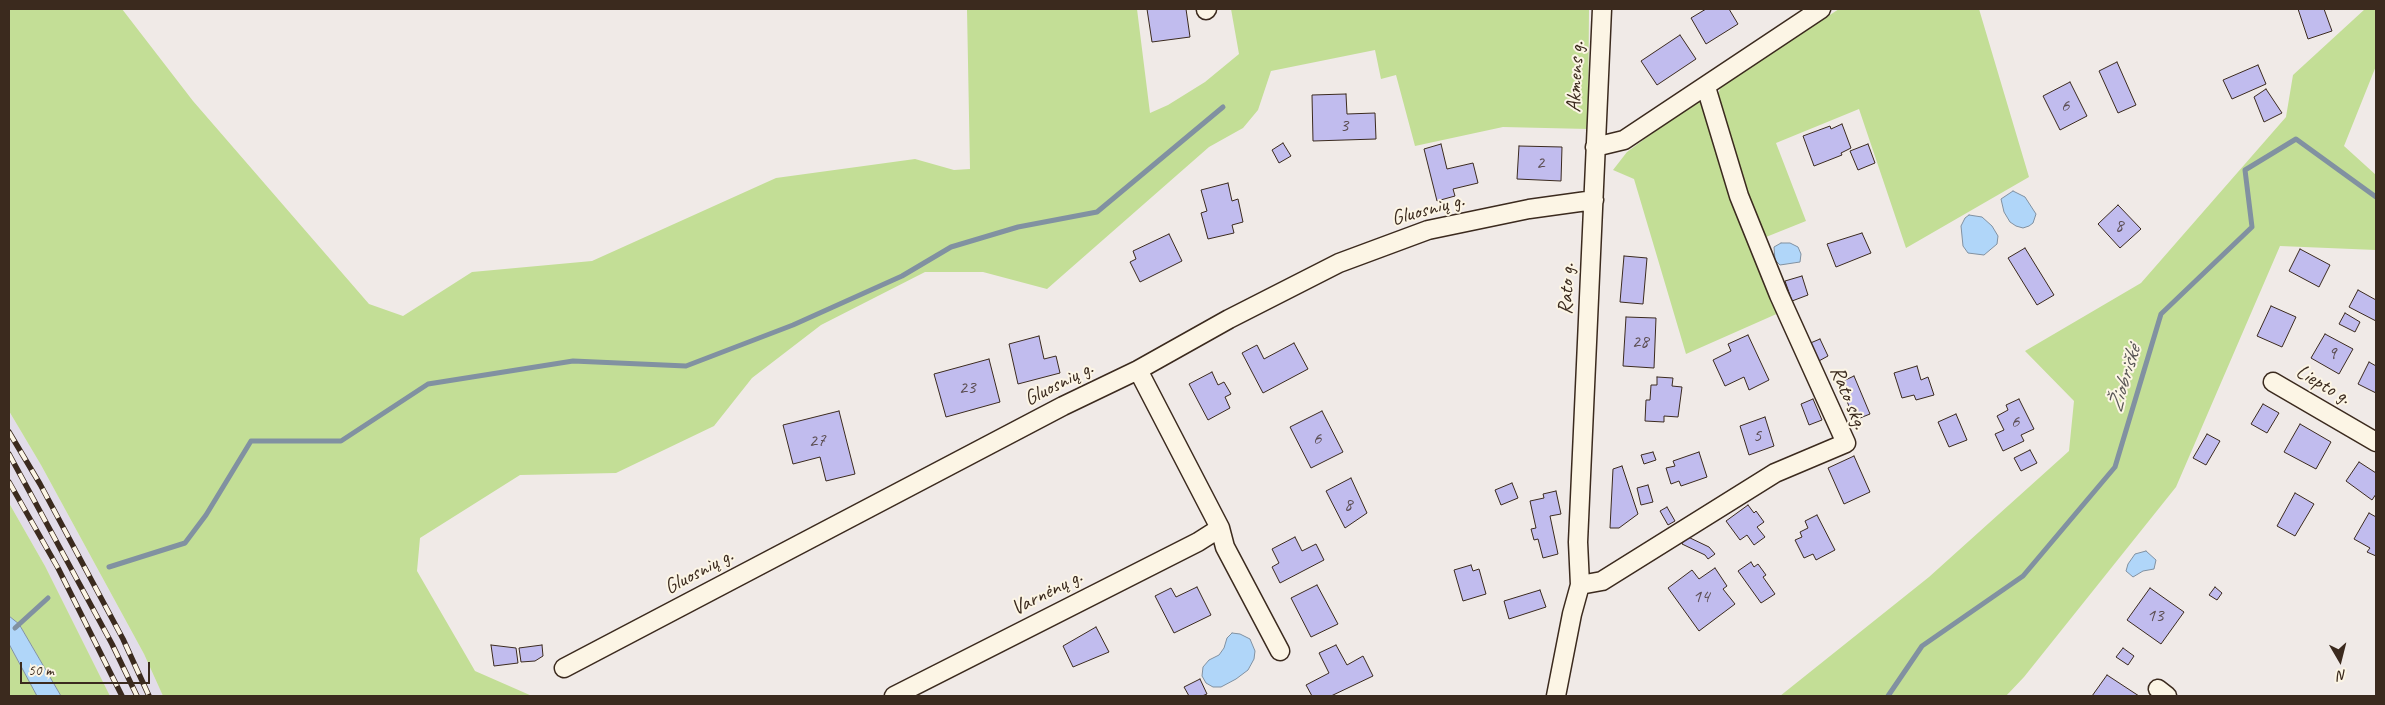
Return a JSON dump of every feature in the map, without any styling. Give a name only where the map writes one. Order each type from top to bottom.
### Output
[{"type":"street","name":"Akmens g.","points":[[1595,147],[1602,9]]},
{"type":"street","points":[[1595,147],[1624,140],[1821,9]]},
{"type":"street","name":"Rato skg.","points":[[1580,585],[1602,581],[1775,473],[1846,443],[1779,295],[1739,196],[1706,87]]},
{"type":"street","name":"Rato g.","points":[[1556,696],[1572,614],[1580,585],[1578,542],[1595,147]]},
{"type":"street","name":"Gluosnių g.","points":[[564,668],[1063,406],[1138,370],[1229,319],[1339,263],[1428,230],[1529,209],[1594,200]]},
{"type":"street","points":[[1138,370],[1220,528],[1225,547],[1280,651]]},
{"type":"street","name":"Liepto g.","points":[[2273,382],[2376,442]]},
{"type":"street","name":"Varnėnų g.","points":[[894,696],[1198,542],[1220,528]]},
{"type":"shaded area","points":[[9,411],[41,465],[144,654],[163,696],[110,696],[45,566],[9,503]]},
{"type":"green space","points":[[9,9],[122,9],[193,101],[369,304],[403,316],[472,272],[592,261],[776,178],[915,159],[954,170],[970,169],[967,9],[1137,9],[1150,113],[1168,105],[1205,82],[1239,54],[1231,9],[1589,9],[1588,129],[1503,127],[1415,146],[1396,75],[1381,79],[1375,50],[1271,71],[1258,110],[1243,128],[1209,147],[1047,289],[983,272],[925,272],[821,325],[752,378],[714,426],[616,473],[520,475],[420,538],[417,571],[475,671],[532,696],[163,696],[144,654],[41,465],[9,411]]},
{"type":"green space","points":[[1839,9],[1979,9],[2029,177],[1906,248],[1859,109],[1776,143],[1806,221],[1761,239],[1717,97],[1721,86]]},
{"type":"green space","points":[[2365,9],[2376,9],[2376,66],[2344,146],[2376,175],[2376,250],[2280,246],[2176,487],[2024,677],[2006,696],[1780,696],[1929,577],[2069,451],[2074,401],[2025,351],[2141,283],[2286,117],[2293,75]]},
{"type":"green space","points":[[1699,102],[1703,105],[1781,312],[1686,354],[1634,179],[1613,170],[1627,152],[1693,103]]},
{"type":"green space","points":[[9,503],[45,566],[110,696],[61,696],[19,624],[9,616]]},
{"type":"green space","points":[[9,644],[37,696],[9,696]]},
{"type":"water","points":[[2013,191],[2025,197],[2036,214],[2033,223],[2029,226],[2023,228],[2016,226],[2010,222],[2004,212],[2001,199]]},
{"type":"water","points":[[1969,215],[1982,217],[1992,226],[1998,236],[1997,244],[1984,255],[1968,253],[1963,246],[1961,226]]},
{"type":"water","points":[[1781,243],[1790,243],[1798,247],[1801,254],[1800,262],[1780,265],[1775,260],[1774,247]]},
{"type":"water","points":[[2146,551],[2156,560],[2154,569],[2143,571],[2133,577],[2126,571],[2128,564],[2135,554]]},
{"type":"water","points":[[9,616],[19,624],[61,696],[37,696],[9,644]]},
{"type":"water","points":[[1232,633],[1240,634],[1250,639],[1255,651],[1254,659],[1248,670],[1236,679],[1221,687],[1213,687],[1206,683],[1202,676],[1203,667],[1209,660],[1219,655],[1224,648],[1227,638]]},
{"type":"building","points":[[1147,9],[1186,9],[1190,37],[1152,42]]},
{"type":"building","points":[[1706,9],[1729,9],[1738,24],[1706,44],[1691,18]]},
{"type":"building","points":[[2298,9],[2324,9],[2332,31],[2308,39]]},
{"type":"building","points":[[1680,35],[1696,59],[1657,85],[1641,61]]},
{"type":"building","points":[[2117,62],[2136,105],[2118,113],[2099,71]]},
{"type":"building","points":[[2258,65],[2266,84],[2232,99],[2223,80]]},
{"type":"building","points":[[2070,82],[2087,116],[2060,130],[2043,96]]},
{"type":"building","points":[[2266,89],[2282,113],[2264,122],[2254,97]]},
{"type":"building","points":[[1346,94],[1347,114],[1375,113],[1376,139],[1313,141],[1312,95]]},
{"type":"building","points":[[1842,124],[1851,148],[1841,153],[1842,155],[1814,166],[1803,136],[1830,126],[1831,129]]},
{"type":"building","points":[[1283,143],[1291,156],[1279,163],[1272,150]]},
{"type":"building","points":[[1441,144],[1447,169],[1473,163],[1478,183],[1453,189],[1455,196],[1437,201],[1424,149]]},
{"type":"building","points":[[1868,144],[1875,163],[1858,170],[1850,151]]},
{"type":"building","points":[[1519,146],[1562,147],[1561,181],[1517,179]]},
{"type":"building","points":[[1228,183],[1232,201],[1238,199],[1243,222],[1232,225],[1234,233],[1208,239],[1201,213],[1207,211],[1201,190]]},
{"type":"building","points":[[2118,205],[2141,229],[2120,248],[2098,224]]},
{"type":"building","points":[[1862,233],[1871,253],[1836,267],[1827,244]]},
{"type":"building","points":[[1169,234],[1182,261],[1140,282],[1130,262],[1136,259],[1133,251]]},
{"type":"building","points":[[2025,248],[2054,295],[2037,305],[2008,258]]},
{"type":"building","points":[[2300,249],[2330,265],[2319,287],[2289,271]]},
{"type":"building","points":[[1624,256],[1647,258],[1643,304],[1620,302]]},
{"type":"building","points":[[1802,276],[1808,295],[1792,301],[1785,281]]},
{"type":"building","points":[[2358,290],[2376,300],[2376,321],[2349,307]]},
{"type":"building","points":[[2271,306],[2296,317],[2282,347],[2257,336]]},
{"type":"building","points":[[2345,313],[2360,322],[2355,332],[2339,324]]},
{"type":"building","points":[[1626,317],[1656,318],[1654,368],[1623,366]]},
{"type":"building","points":[[2325,334],[2353,349],[2339,374],[2311,358]]},
{"type":"building","points":[[1748,335],[1769,380],[1749,390],[1744,377],[1725,386],[1713,360],[1731,351],[1728,344]]},
{"type":"building","points":[[1039,336],[1044,359],[1056,356],[1060,373],[1018,384],[1009,344]]},
{"type":"building","points":[[1820,339],[1828,356],[1817,362],[1808,344]]},
{"type":"building","points":[[1294,343],[1308,369],[1263,393],[1242,353],[1257,345],[1264,359]]},
{"type":"building","points":[[989,359],[1000,402],[946,417],[934,374]]},
{"type":"building","points":[[2369,362],[2376,366],[2376,393],[2358,384]]},
{"type":"building","points":[[1917,366],[1921,380],[1928,377],[1934,395],[1916,400],[1914,395],[1902,398],[1894,373]]},
{"type":"building","points":[[1212,372],[1218,385],[1224,382],[1231,394],[1225,397],[1230,408],[1208,420],[1189,384]]},
{"type":"building","points":[[1854,376],[1870,414],[1855,420],[1839,383]]},
{"type":"building","points":[[1657,377],[1673,378],[1672,386],[1682,387],[1678,417],[1664,416],[1664,422],[1645,421],[1646,400],[1650,400],[1651,385],[1657,385]]},
{"type":"building","points":[[1813,399],[1822,420],[1809,425],[1801,404]]},
{"type":"building","points":[[2019,399],[2034,429],[2021,435],[2024,441],[2003,451],[1995,434],[2004,430],[1997,416],[2008,410],[2006,405]]},
{"type":"building","points":[[2263,404],[2279,413],[2267,433],[2251,424]]},
{"type":"building","points":[[839,411],[855,474],[826,481],[820,457],[793,464],[783,425]]},
{"type":"building","points":[[1322,411],[1343,452],[1311,468],[1290,427]]},
{"type":"building","points":[[1956,414],[1967,440],[1949,447],[1938,422]]},
{"type":"building","points":[[1765,417],[1774,446],[1749,455],[1740,426]]},
{"type":"building","points":[[2300,424],[2331,442],[2316,469],[2284,452]]},
{"type":"building","points":[[2207,434],[2220,441],[2206,465],[2193,458]]},
{"type":"building","points":[[2030,450],[2037,463],[2021,471],[2014,458]]},
{"type":"building","points":[[1653,452],[1656,460],[1644,464],[1641,455]]},
{"type":"building","points":[[1699,452],[1707,477],[1681,486],[1679,481],[1671,484],[1666,468],[1675,466],[1673,461]]},
{"type":"building","points":[[1854,456],[1870,492],[1844,504],[1828,468]]},
{"type":"building","points":[[2359,462],[2376,473],[2376,494],[2372,500],[2346,481]]},
{"type":"building","points":[[1622,466],[1638,514],[1619,528],[1610,528],[1613,469]]},
{"type":"building","points":[[1351,478],[1367,513],[1345,528],[1326,491]]},
{"type":"building","points":[[1512,483],[1518,498],[1501,505],[1495,490]]},
{"type":"building","points":[[1648,485],[1653,502],[1641,505],[1637,488]]},
{"type":"building","points":[[1556,491],[1561,514],[1550,516],[1558,554],[1543,558],[1538,539],[1534,540],[1531,529],[1536,528],[1530,501],[1544,498],[1543,494]]},
{"type":"building","points":[[2295,493],[2314,504],[2295,536],[2277,526]]},
{"type":"building","points":[[1748,505],[1754,513],[1756,511],[1764,522],[1757,527],[1765,537],[1754,545],[1747,535],[1740,540],[1726,521]]},
{"type":"building","points":[[1667,507],[1675,521],[1668,525],[1660,511]]},
{"type":"building","points":[[2369,513],[2376,517],[2376,556],[2367,552],[2370,548],[2354,539]]},
{"type":"building","points":[[1817,515],[1835,550],[1816,560],[1813,554],[1804,558],[1795,540],[1802,537],[1800,532],[1808,528],[1805,521]]},
{"type":"building","points":[[1686,536],[1709,547],[1715,554],[1708,559],[1705,555],[1682,544]]},
{"type":"building","points":[[1295,537],[1302,551],[1316,544],[1324,560],[1280,583],[1272,567],[1279,563],[1272,549]]},
{"type":"building","points":[[1751,562],[1754,567],[1758,564],[1766,575],[1763,577],[1775,594],[1761,603],[1738,571]]},
{"type":"building","points":[[1471,565],[1473,571],[1479,569],[1486,594],[1463,601],[1454,570]]},
{"type":"building","points":[[1715,568],[1727,586],[1723,589],[1735,604],[1699,631],[1668,588],[1692,570],[1699,579]]},
{"type":"building","points":[[1317,585],[1338,624],[1311,637],[1291,598]]},
{"type":"building","points":[[1197,587],[1211,615],[1174,633],[1155,596],[1171,588],[1176,597]]},
{"type":"building","points":[[2215,587],[2222,593],[2217,600],[2209,595]]},
{"type":"building","points":[[2150,588],[2184,612],[2161,644],[2127,620]]},
{"type":"building","points":[[1540,590],[1546,607],[1509,619],[1504,601]]},
{"type":"building","points":[[1096,627],[1109,652],[1073,667],[1063,646]]},
{"type":"building","points":[[491,645],[516,648],[518,663],[494,666]]},
{"type":"building","points":[[542,645],[543,656],[535,661],[521,662],[519,648]]},
{"type":"building","points":[[1336,645],[1347,665],[1363,656],[1373,676],[1331,696],[1312,696],[1306,685],[1329,673],[1319,653]]},
{"type":"building","points":[[2123,648],[2134,656],[2128,665],[2116,657]]},
{"type":"building","points":[[2107,675],[2139,696],[2092,696]]},
{"type":"building","points":[[1200,679],[1207,694],[1189,696],[1184,687]]},
{"type":"waterway","points":[[109,567],[185,543],[206,515],[251,441],[341,441],[428,384],[573,361],[686,366],[793,325],[902,276],[951,247],[1018,227],[1097,212],[1223,107]]},
{"type":"waterway","name":"Žiobriškė","points":[[1888,696],[1922,646],[2023,576],[2115,467],[2161,314],[2252,227],[2245,170],[2296,139],[2376,197]]},
{"type":"waterway","points":[[15,628],[48,598]]},
{"type":"railway","points":[[9,432],[40,484],[123,639],[149,696]]},
{"type":"railway","points":[[9,454],[112,644],[137,696]]},
{"type":"railway","points":[[9,482],[58,568],[122,696]]}]
